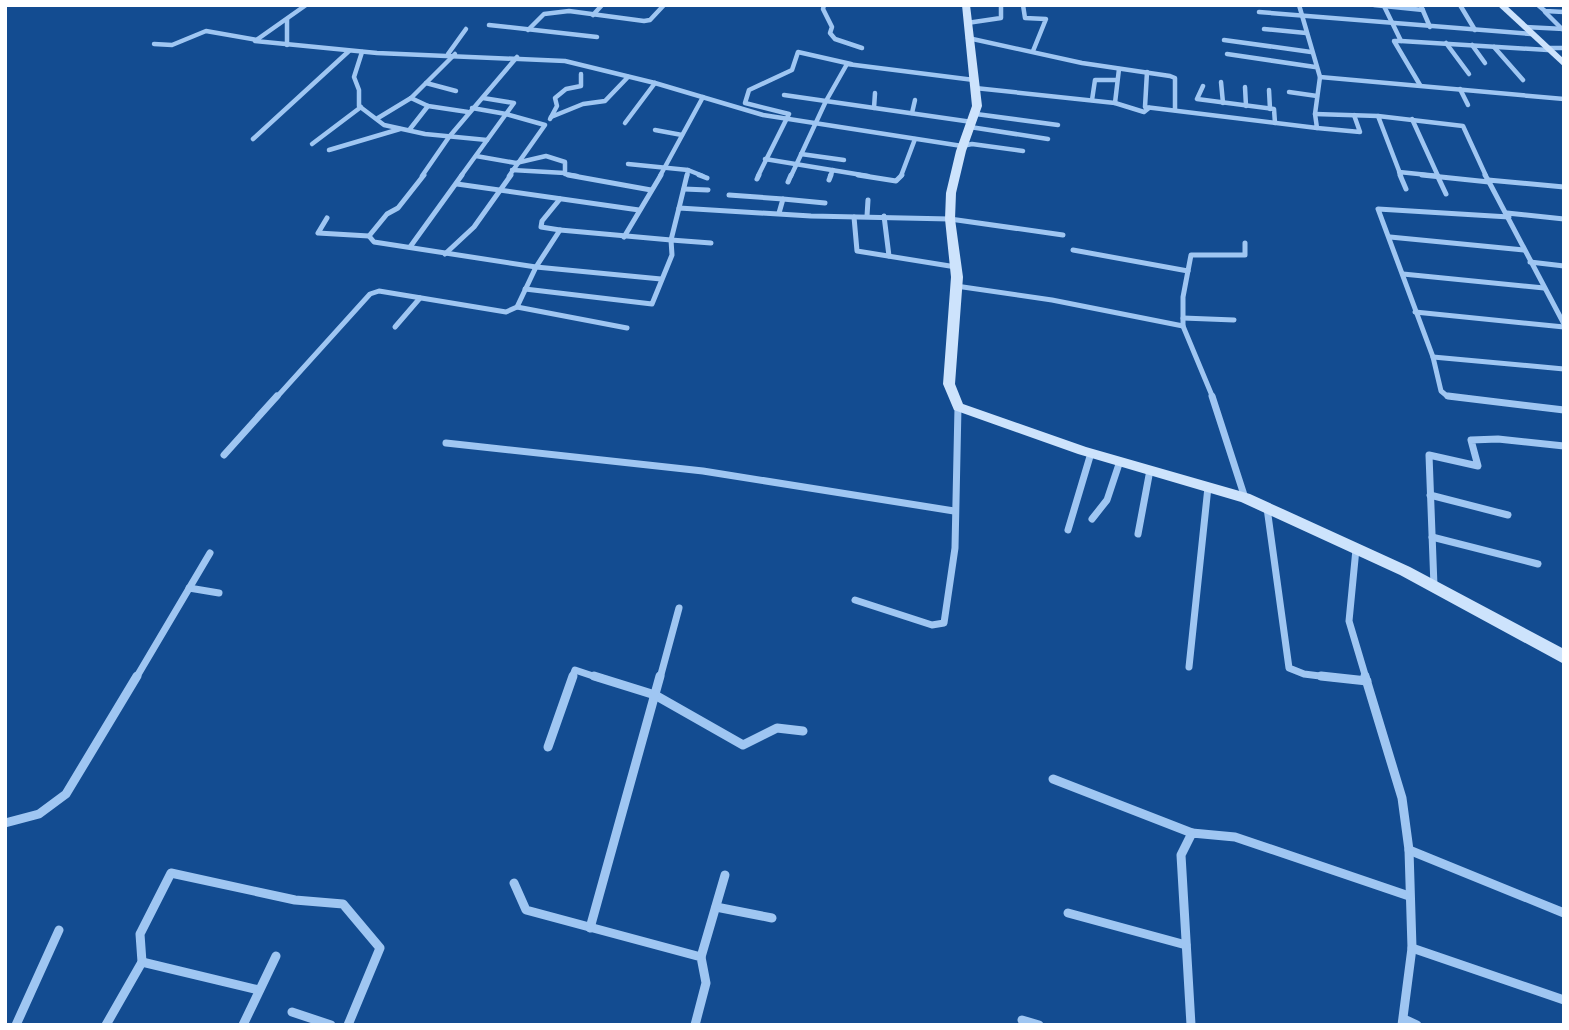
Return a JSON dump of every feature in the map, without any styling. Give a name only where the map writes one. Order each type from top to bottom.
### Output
[{"type":"street","points":[[154,44],[172,45],[206,31],[257,40],[306,5]]},
{"type":"street","points":[[593,15],[602,5]]},
{"type":"street","points":[[528,30],[544,14],[569,12],[644,21],[650,20],[664,5]]},
{"type":"street","points":[[824,5],[822,9],[832,27],[830,33],[835,39],[862,48]]},
{"type":"street","points":[[855,600],[932,625],[944,623],[956,548],[954,511],[958,407],[949,384],[956,286],[950,219],[951,193],[962,146],[973,121],[975,84],[966,5]]},
{"type":"street","points":[[967,23],[1001,18],[1001,5]]},
{"type":"street","points":[[1023,5],[1025,18],[1046,19],[1032,51]]},
{"type":"street","points":[[1299,5],[1315,67],[1320,76],[1315,114],[1317,128]]},
{"type":"street","points":[[1374,5],[1422,7],[1430,27]]},
{"type":"street","points":[[1460,5],[1475,30]]},
{"type":"street","points":[[1501,5],[1564,64]]},
{"type":"street","points":[[1538,5],[1563,29]]},
{"type":"street","points":[[1384,6],[1401,41]]},
{"type":"street","points":[[1545,11],[1564,12]]},
{"type":"street","points":[[1259,12],[1475,30],[1563,29]]},
{"type":"street","points":[[287,19],[287,45]]},
{"type":"street","points":[[489,25],[597,37]]},
{"type":"street","points":[[448,54],[466,29]]},
{"type":"street","points":[[1264,29],[1306,33]]},
{"type":"street","points":[[968,38],[1082,63],[1147,72],[1175,79],[1175,110]]},
{"type":"street","points":[[257,40],[254,41],[362,52],[455,54],[565,61],[786,119],[962,146],[972,144],[1023,151]]},
{"type":"street","points":[[1224,40],[1311,52]]},
{"type":"street","points":[[1420,85],[1394,41],[1564,48]]},
{"type":"street","points":[[1446,43],[1469,74]]},
{"type":"street","points":[[1472,45],[1485,63]]},
{"type":"street","points":[[1494,47],[1523,80]]},
{"type":"street","points":[[253,139],[349,51]]},
{"type":"street","points":[[362,52],[354,77],[359,90],[359,106],[384,125],[449,137],[487,140]]},
{"type":"street","points":[[757,179],[789,114],[745,103],[750,90],[792,70],[798,52],[851,64],[975,84],[1115,103],[1133,111],[1144,112],[1149,108]]},
{"type":"street","points":[[378,118],[411,98],[455,54]]},
{"type":"street","points":[[1227,54],[1315,67]]},
{"type":"street","points":[[369,236],[387,214],[398,208],[470,110],[517,57]]},
{"type":"street","points":[[788,182],[844,67],[851,64]]},
{"type":"street","points":[[1115,103],[1119,69]]},
{"type":"street","points":[[1147,72],[1144,105],[1149,108],[1360,132],[1354,115]]},
{"type":"street","points":[[445,254],[474,227],[516,163],[551,117],[557,106],[555,98],[566,89],[581,86],[582,74]]},
{"type":"street","points":[[1320,76],[1564,99]]},
{"type":"street","points":[[551,117],[583,104],[605,101],[628,77]]},
{"type":"street","points":[[1092,100],[1096,80],[1117,80]]},
{"type":"street","points":[[1220,82],[1223,103]]},
{"type":"street","points":[[426,83],[456,91]]},
{"type":"street","points":[[625,123],[655,83]]},
{"type":"street","points":[[1200,114],[1197,99],[1203,86]]},
{"type":"street","points":[[1245,87],[1246,106]]},
{"type":"street","points":[[1460,89],[1468,105]]},
{"type":"street","points":[[1269,90],[1270,109]]},
{"type":"street","points":[[1289,92],[1317,96]]},
{"type":"street","points":[[874,108],[875,93]]},
{"type":"street","points":[[784,95],[973,121],[1058,125]]},
{"type":"street","points":[[624,236],[666,167],[703,97]]},
{"type":"street","points":[[411,98],[428,106],[506,114],[545,125]]},
{"type":"street","points":[[410,247],[514,103],[483,98]]},
{"type":"street","points":[[1197,99],[1274,109],[1275,123]]},
{"type":"street","points":[[912,113],[915,100]]},
{"type":"street","points":[[329,150],[407,129],[428,106]]},
{"type":"street","points":[[312,144],[361,107]]},
{"type":"street","points":[[1315,114],[1378,116],[1463,126],[1488,181],[1564,325]]},
{"type":"street","points":[[1378,116],[1406,189]]},
{"type":"street","points":[[1412,119],[1446,194]]},
{"type":"street","points":[[973,121],[1048,139]]},
{"type":"street","points":[[655,130],[682,135]]},
{"type":"street","points":[[765,159],[896,181],[901,176],[915,139]]},
{"type":"street","points":[[802,154],[844,160]]},
{"type":"street","points":[[476,156],[516,163],[546,156],[565,162],[565,173]]},
{"type":"street","points":[[628,164],[688,170],[707,178]]},
{"type":"street","points":[[512,170],[565,173],[615,186],[651,190]]},
{"type":"street","points":[[524,289],[652,304],[672,255],[671,240],[688,170]]},
{"type":"street","points":[[829,180],[832,170]]},
{"type":"street","points":[[1399,172],[1564,187]]},
{"type":"street","points":[[457,184],[639,210]]},
{"type":"street","points":[[684,189],[708,190]]},
{"type":"street","points":[[729,195],[825,203]]},
{"type":"street","points":[[560,199],[542,221],[541,227],[711,243]]},
{"type":"street","points":[[779,212],[783,199]]},
{"type":"street","points":[[867,216],[868,200]]},
{"type":"street","points":[[679,208],[950,219],[1063,235]]},
{"type":"street","points":[[1564,219],[1381,208],[1378,213],[1390,237],[1433,357],[1441,391],[1447,396],[1564,410]]},
{"type":"street","points":[[884,216],[889,256]]},
{"type":"street","points":[[854,217],[858,251],[956,267]]},
{"type":"street","points":[[327,218],[318,233],[369,236],[374,242],[536,267],[660,279]]},
{"type":"street","points":[[517,307],[536,267],[560,230]]},
{"type":"street","points":[[1390,237],[1524,250]]},
{"type":"street","points":[[1245,243],[1245,255],[1191,255],[1183,322],[1209,386],[1245,498]]},
{"type":"street","points":[[1073,250],[1188,271]]},
{"type":"street","points":[[1530,262],[1564,266]]},
{"type":"street","points":[[1403,274],[1545,288]]},
{"type":"street","points":[[956,286],[1183,322],[1234,320]]},
{"type":"street","points":[[225,455],[370,294],[379,291],[495,311],[506,312],[517,307],[627,328]]},
{"type":"street","points":[[395,327],[420,298]]},
{"type":"street","points":[[1415,312],[1564,325]]},
{"type":"street","points":[[1433,357],[1564,369]]},
{"type":"street","points":[[958,407],[1091,453],[1245,498],[1434,587],[1564,657]]},
{"type":"street","points":[[1434,587],[1429,455],[1478,466],[1471,440],[1498,439],[1564,446]]},
{"type":"street","points":[[446,443],[703,471],[954,511]]},
{"type":"street","points":[[1068,530],[1091,453]]},
{"type":"street","points":[[1092,519],[1107,500],[1120,461]]},
{"type":"street","points":[[1139,534],[1150,470]]},
{"type":"street","points":[[1189,667],[1208,487]]},
{"type":"street","points":[[1430,495],[1508,515]]},
{"type":"street","points":[[1268,508],[1289,668],[1304,674],[1367,681]]},
{"type":"street","points":[[1432,537],[1538,564]]},
{"type":"street","points":[[1356,549],[1349,621],[1402,798],[1409,850],[1412,948],[1403,1022],[1417,1025]]},
{"type":"street","points":[[5,823],[39,814],[66,794],[210,553]]},
{"type":"street","points":[[189,588],[219,593]]},
{"type":"street","points":[[590,928],[679,608]]},
{"type":"street","points":[[548,747],[575,670],[655,695],[743,745],[777,728],[803,731]]},
{"type":"street","points":[[1053,779],[1192,834],[1235,837],[1409,896]]},
{"type":"street","points":[[1191,1025],[1181,855],[1192,834]]},
{"type":"street","points":[[1409,850],[1564,914]]},
{"type":"street","points":[[106,1025],[142,962],[140,934],[171,873],[295,900],[342,904],[380,948],[348,1025]]},
{"type":"street","points":[[695,1025],[706,983],[701,957],[725,875]]},
{"type":"street","points":[[514,883],[526,910],[701,957]]},
{"type":"street","points":[[716,907],[772,918]]},
{"type":"street","points":[[1068,913],[1186,945]]},
{"type":"street","points":[[16,1025],[59,930]]},
{"type":"street","points":[[1412,948],[1564,1000]]},
{"type":"street","points":[[243,1025],[275,956]]},
{"type":"street","points":[[142,962],[259,990]]},
{"type":"street","points":[[292,1012],[331,1025]]},
{"type":"street","points":[[1022,1020],[1039,1025]]}]
